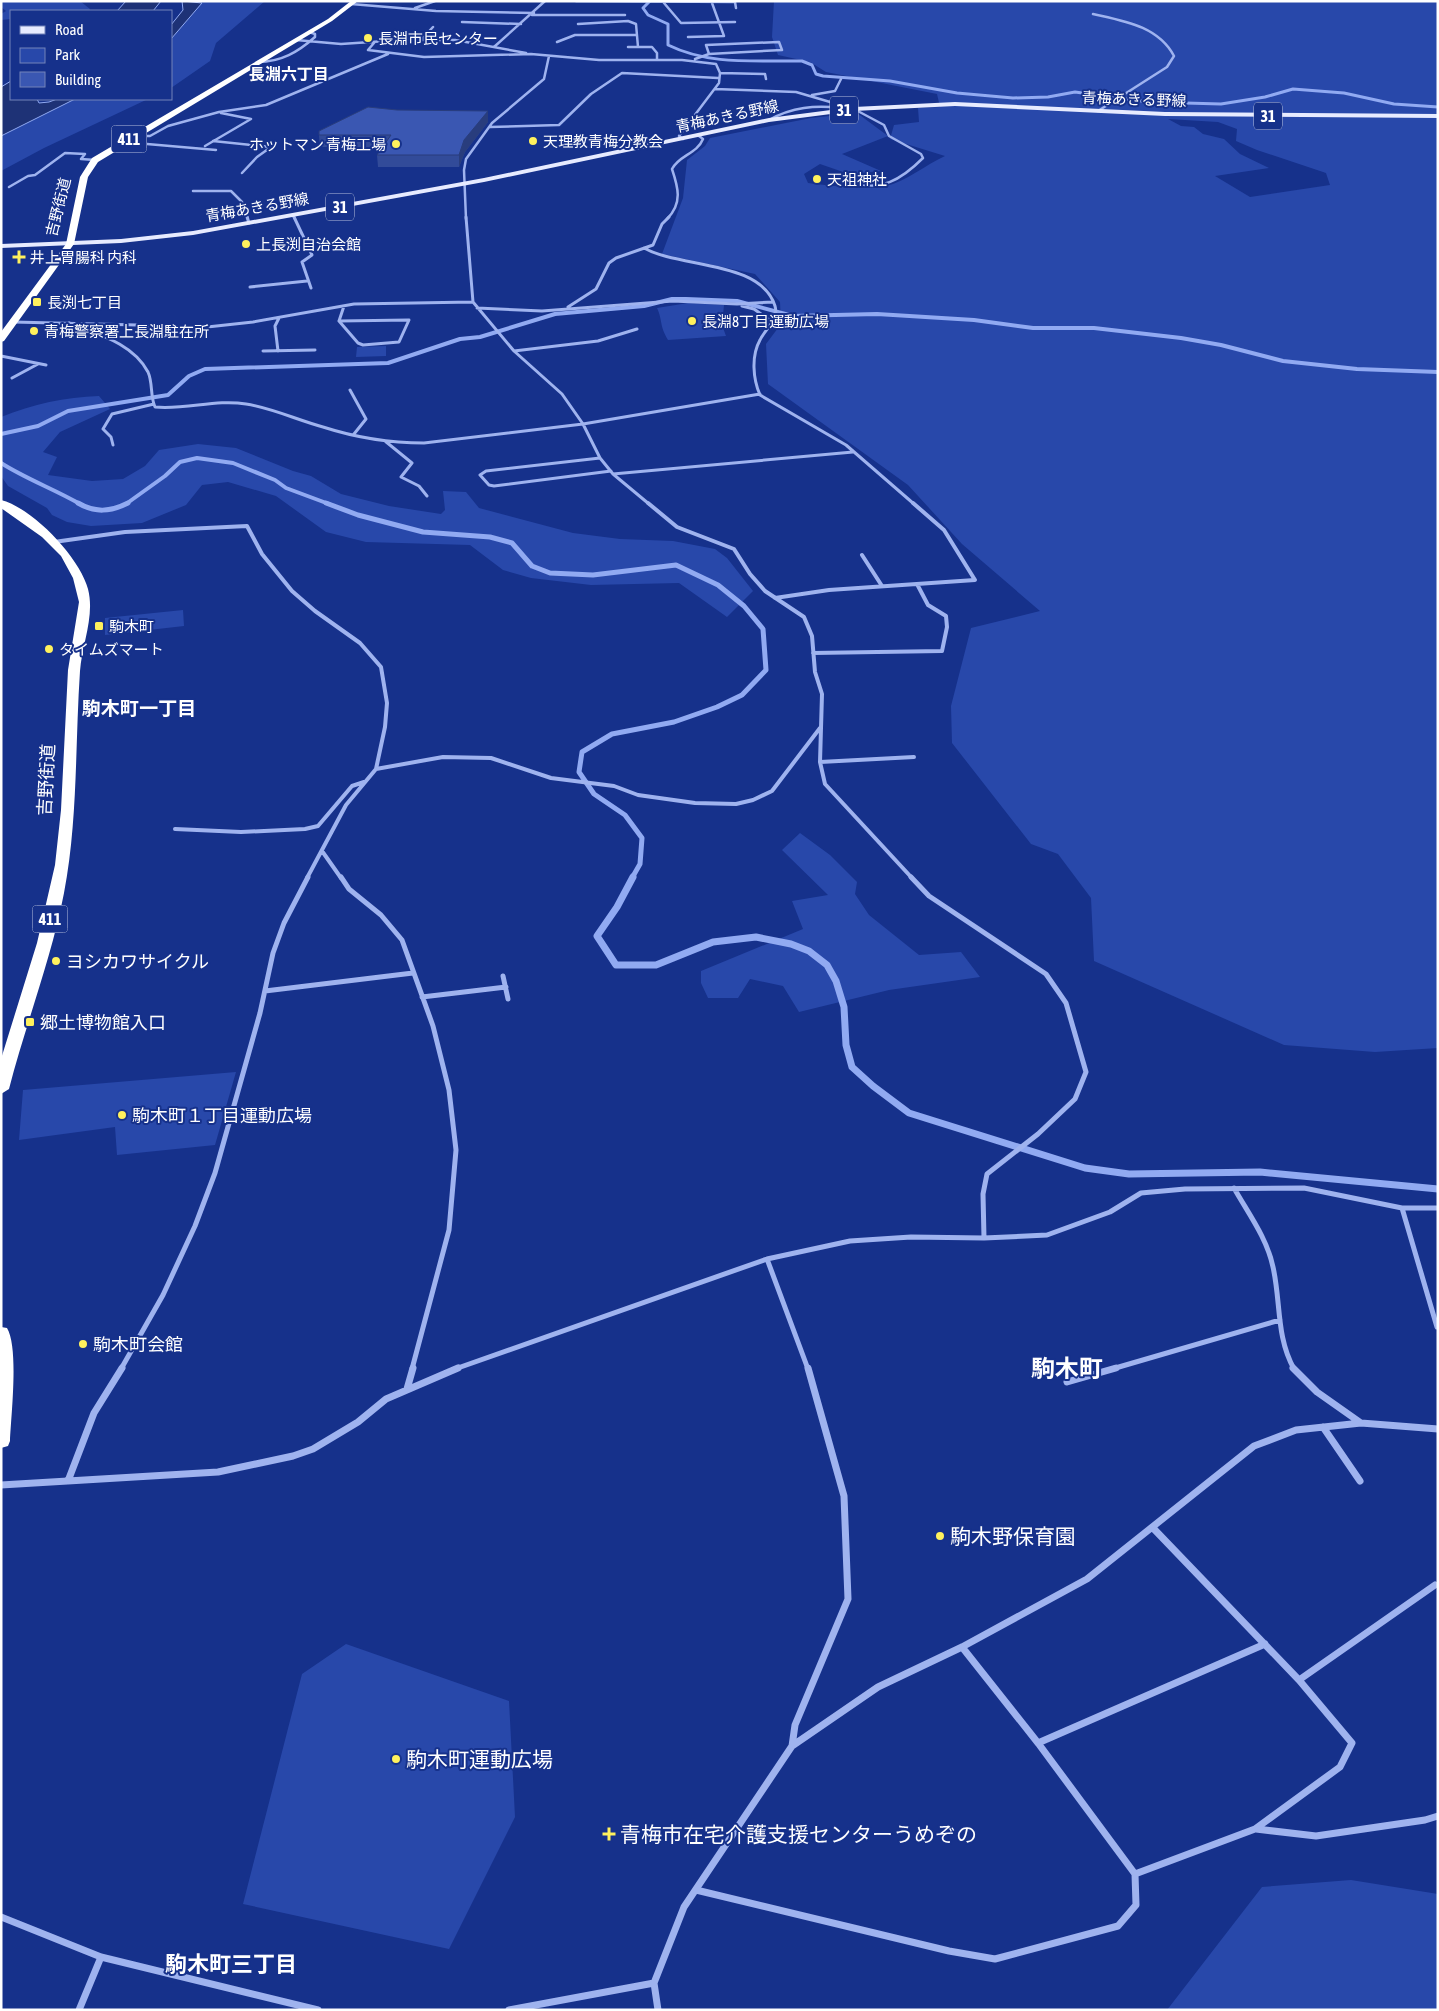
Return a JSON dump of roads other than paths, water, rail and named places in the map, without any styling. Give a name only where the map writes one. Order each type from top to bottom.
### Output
[{"type":"highway","name":"吉野街道","points":[[1,339],[70,244],[84,177],[96,160],[296,40],[353,3]]},
{"type":"highway","name":"吉野街道","points":[[1,503],[35,525],[54,542],[70,561],[79,578],[85,606],[82,633],[74,668],[65,832],[57,892],[1,1089]]},
{"type":"highway","points":[[1,1333],[4,1364],[1,1441]]},
{"type":"main road","name":"青梅あきる野線","points":[[1,246],[70,244],[156,238],[467,183],[769,120],[854,109],[956,104],[1210,116],[1438,116]]},
{"type":"street","points":[[412,9],[435,1]]},
{"type":"street","points":[[494,47],[522,24],[545,1]]},
{"type":"street","points":[[576,1],[735,2],[736,8]]},
{"type":"street","points":[[688,37],[724,36],[712,2]]},
{"type":"street","points":[[353,3],[412,9],[626,18],[636,24],[638,47]]},
{"type":"street","points":[[664,3],[681,23],[735,22]]},
{"type":"street","points":[[1093,14],[1149,31],[1163,39],[1171,48],[1174,56],[1167,67],[1098,111]]},
{"type":"street","points":[[578,24],[626,18]]},
{"type":"street","points":[[462,22],[522,24]]},
{"type":"street","points":[[421,40],[433,27]]},
{"type":"street","points":[[699,30],[702,37]]},
{"type":"street","points":[[258,62],[270,62],[289,56],[310,41],[314,34],[309,32]]},
{"type":"street","points":[[557,42],[575,35],[636,35]]},
{"type":"street","points":[[296,40],[341,44],[421,40],[463,41],[549,56],[607,61],[692,60],[716,64],[720,73],[715,89],[679,136],[683,139]]},
{"type":"street","points":[[692,60],[709,54],[782,50],[783,48],[779,42],[706,46],[709,54]]},
{"type":"street","points":[[374,43],[368,50],[388,54],[449,57],[531,54]]},
{"type":"street","points":[[628,47],[652,47],[657,53],[657,60]]},
{"type":"street","points":[[134,136],[150,136],[168,126],[219,112],[266,105],[388,54]]},
{"type":"street","points":[[549,56],[544,79],[490,126],[466,159],[464,170],[467,183],[466,215],[473,302],[514,351],[562,394],[583,424],[600,458],[612,473],[677,527],[734,549],[750,574],[765,591],[804,617],[812,636],[815,672],[822,694],[820,762],[825,784],[929,896],[1046,974],[1066,1003],[1086,1072],[1076,1099],[1031,1140],[987,1174],[987,1182],[983,1194],[984,1238]]},
{"type":"street","points":[[490,126],[559,125],[591,94],[622,73],[718,78]]},
{"type":"street","points":[[720,73],[765,74],[766,79]]},
{"type":"street","points":[[809,96],[835,91],[841,79]]},
{"type":"street","points":[[715,89],[787,91],[854,109],[884,125],[889,136],[922,154],[923,158],[910,173],[886,185],[858,185],[850,180]]},
{"type":"street","points":[[205,146],[251,120],[219,112]]},
{"type":"street","points":[[563,309],[573,305],[596,289],[610,263],[616,258],[653,245],[662,224],[674,212],[679,189],[672,169],[676,161],[700,146],[704,139],[699,136]]},
{"type":"street","points":[[213,141],[271,148],[257,157],[242,173]]},
{"type":"street","points":[[124,142],[216,150]]},
{"type":"street","points":[[9,187],[28,176],[35,175],[65,153],[86,154],[81,159],[96,160]]},
{"type":"street","points":[[193,191],[231,191],[242,202],[249,223]]},
{"type":"street","points":[[293,215],[312,255],[302,262],[311,288]]},
{"type":"street","points":[[644,248],[665,257],[714,266],[740,275],[760,286],[773,302],[776,311],[775,316],[756,349],[755,377],[760,394]]},
{"type":"street","points":[[250,287],[307,281]]},
{"type":"street","points":[[13,322],[189,329],[279,318],[344,306],[473,302]]},
{"type":"street","points":[[477,308],[563,309],[672,302],[737,304],[773,302]]},
{"type":"street","points":[[737,304],[754,309],[772,322]]},
{"type":"street","points":[[339,321],[344,306]]},
{"type":"street","points":[[278,351],[275,326],[279,318]]},
{"type":"street","points":[[409,320],[399,342],[364,345],[358,344],[339,321],[409,320]]},
{"type":"street","points":[[50,337],[69,324]]},
{"type":"street","points":[[69,324],[119,343],[137,358],[148,374],[152,388],[152,402],[155,407],[174,409],[232,402],[248,404],[325,428],[403,443],[431,442],[583,424],[760,394],[833,435],[944,530],[976,580],[829,590],[775,598]]},
{"type":"street","points":[[514,351],[598,341],[637,329]]},
{"type":"street","points":[[263,351],[315,350]]},
{"type":"street","points":[[1,356],[46,365]]},
{"type":"street","points":[[12,378],[38,364]]},
{"type":"street","points":[[350,390],[366,419],[354,434]]},
{"type":"street","points":[[112,445],[111,437],[103,429],[112,414],[152,402]]},
{"type":"street","points":[[382,440],[412,463],[401,477],[419,486],[426,496]]},
{"type":"street","points":[[600,458],[486,471],[480,475],[488,485],[494,486],[769,458],[853,452]]},
{"type":"street","points":[[54,542],[125,532],[234,525],[246,526],[262,554],[292,591],[315,612],[360,643],[381,667],[386,686],[386,716],[376,769],[346,805],[284,923],[273,953],[265,991],[211,1187],[172,1278],[116,1379],[94,1412],[68,1481]]},
{"type":"street","points":[[862,555],[882,586]]},
{"type":"street","points":[[813,654],[942,651],[947,627],[946,616],[928,605],[917,584]]},
{"type":"street","points":[[376,769],[443,757],[473,756],[491,758],[551,778],[614,786],[638,795],[695,804],[736,804],[753,800],[772,791],[821,727]]},
{"type":"street","points":[[820,762],[914,757]]},
{"type":"street","points":[[175,829],[241,832],[305,829],[318,826],[352,786],[365,782]]},
{"type":"street","points":[[322,852],[349,889],[381,915],[402,940],[433,1026],[449,1090],[456,1150],[449,1230],[407,1389]]},
{"type":"street","points":[[265,991],[413,973]]},
{"type":"street","points":[[503,976],[508,999]]},
{"type":"street","points":[[422,997],[506,987]]},
{"type":"street","points":[[1,1485],[102,1481],[218,1472],[293,1456],[313,1450],[358,1422],[386,1399],[459,1367],[767,1259],[850,1241],[911,1237],[984,1238],[1047,1235],[1110,1212],[1141,1193],[1234,1188],[1304,1188],[1402,1208],[1438,1208]]},
{"type":"street","points":[[1234,1188],[1260,1236],[1273,1265],[1285,1350],[1295,1372],[1324,1398],[1361,1423]]},
{"type":"street","points":[[1402,1208],[1437,1327]]},
{"type":"street","points":[[767,1259],[814,1385],[838,1468],[844,1496],[848,1567],[848,1599],[795,1725],[792,1746]]},
{"type":"street","points":[[1067,1382],[1280,1320]]},
{"type":"street","points":[[658,2010],[654,1983],[684,1907],[792,1746],[878,1686],[962,1647],[1087,1579],[1254,1446],[1296,1430],[1361,1423],[1438,1429]]},
{"type":"street","points":[[1323,1427],[1360,1481]]},
{"type":"street","points":[[1134,1874],[1255,1829],[1340,1767],[1352,1743],[1299,1680],[1153,1528]]},
{"type":"street","points":[[1299,1680],[1435,1585]]},
{"type":"street","points":[[1038,1743],[1265,1644]]},
{"type":"street","points":[[696,1890],[948,1951],[995,1959],[1118,1926],[1136,1905],[1134,1874],[1038,1743],[962,1647]]},
{"type":"street","points":[[1255,1829],[1316,1836],[1425,1820],[1438,1816]]},
{"type":"street","points":[[1,1917],[101,1957],[318,2010]]},
{"type":"street","points":[[79,2010],[101,1957]]},
{"type":"street","points":[[509,2010],[654,1983]]},
{"type":"waterway","points":[[650,1],[643,8],[648,15],[668,24],[668,45],[684,52],[717,59],[802,61],[812,65],[816,74],[823,76],[890,81],[957,93],[1013,98],[1048,97],[1075,92],[1149,102],[1221,104],[1265,97],[1293,89],[1344,93],[1394,104],[1438,107]]},
{"type":"waterway","points":[[1,434],[38,426],[68,411],[168,395],[189,376],[205,369],[388,363],[460,339],[480,337],[555,314],[644,306],[672,299],[737,301],[793,316],[877,314],[974,320],[1033,328],[1094,328],[1181,338],[1221,345],[1283,361],[1357,369],[1438,372]]},
{"type":"waterway","points":[[127,504],[165,476],[180,462],[197,458],[233,463],[275,480],[286,488],[329,504]]},
{"type":"waterway","points":[[1,463],[90,508],[109,510],[127,504]]},
{"type":"waterway","points":[[326,503],[358,515],[423,532],[490,537],[512,543],[532,566],[550,573],[593,575],[676,565],[718,585],[744,606],[763,629],[766,670],[742,695],[717,707],[674,722],[612,734],[582,752],[579,772],[594,794],[625,815],[642,838],[640,864],[632,878]]},
{"type":"waterway","points":[[633,877],[617,907],[597,936],[616,965],[656,965],[713,942],[756,937],[791,944],[809,951],[827,965],[836,981],[844,1007],[846,1045],[852,1067],[873,1086],[909,1113],[1085,1168],[1129,1174],[1260,1172],[1438,1189]]},
{"type":"place","name":"長淵市民センター","points":[[368,38]]},
{"type":"place","name":"天理教青梅分教会","points":[[533,141]]},
{"type":"place","name":"ホットマン 青梅工場","points":[[396,144]]},
{"type":"place","name":"天祖神社","points":[[817,179]]},
{"type":"place","name":"上長渕自治会館","points":[[246,244]]},
{"type":"place","name":"井上胃腸科 内科","points":[[19,257]]},
{"type":"place","name":"長渕七丁目","points":[[37,302]]},
{"type":"place","name":"長淵8丁目運動広場","points":[[692,321]]},
{"type":"place","name":"青梅警察署上長淵駐在所","points":[[34,331]]},
{"type":"place","name":"駒木町","points":[[99,626]]},
{"type":"place","name":"タイムズマート","points":[[49,649]]},
{"type":"place","name":"ヨシカワサイクル","points":[[56,961]]},
{"type":"place","name":"郷土博物館入口","points":[[30,1022]]},
{"type":"place","name":"駒木町１丁目運動広場","points":[[122,1115]]},
{"type":"place","name":"駒木町会館","points":[[83,1344]]},
{"type":"place","name":"駒木野保育園","points":[[940,1536]]},
{"type":"place","name":"駒木町運動広場","points":[[396,1759]]},
{"type":"place","name":"青梅市在宅介護支援センターうめぞの","points":[[609,1834]]},
{"type":"district","name":"長淵六丁目","points":[[289,74]]},
{"type":"district","name":"駒木町一丁目","points":[[139,708]]},
{"type":"district","name":"駒木町","points":[[1067,1368]]},
{"type":"district","name":"駒木町三丁目","points":[[231,1964]]}]
